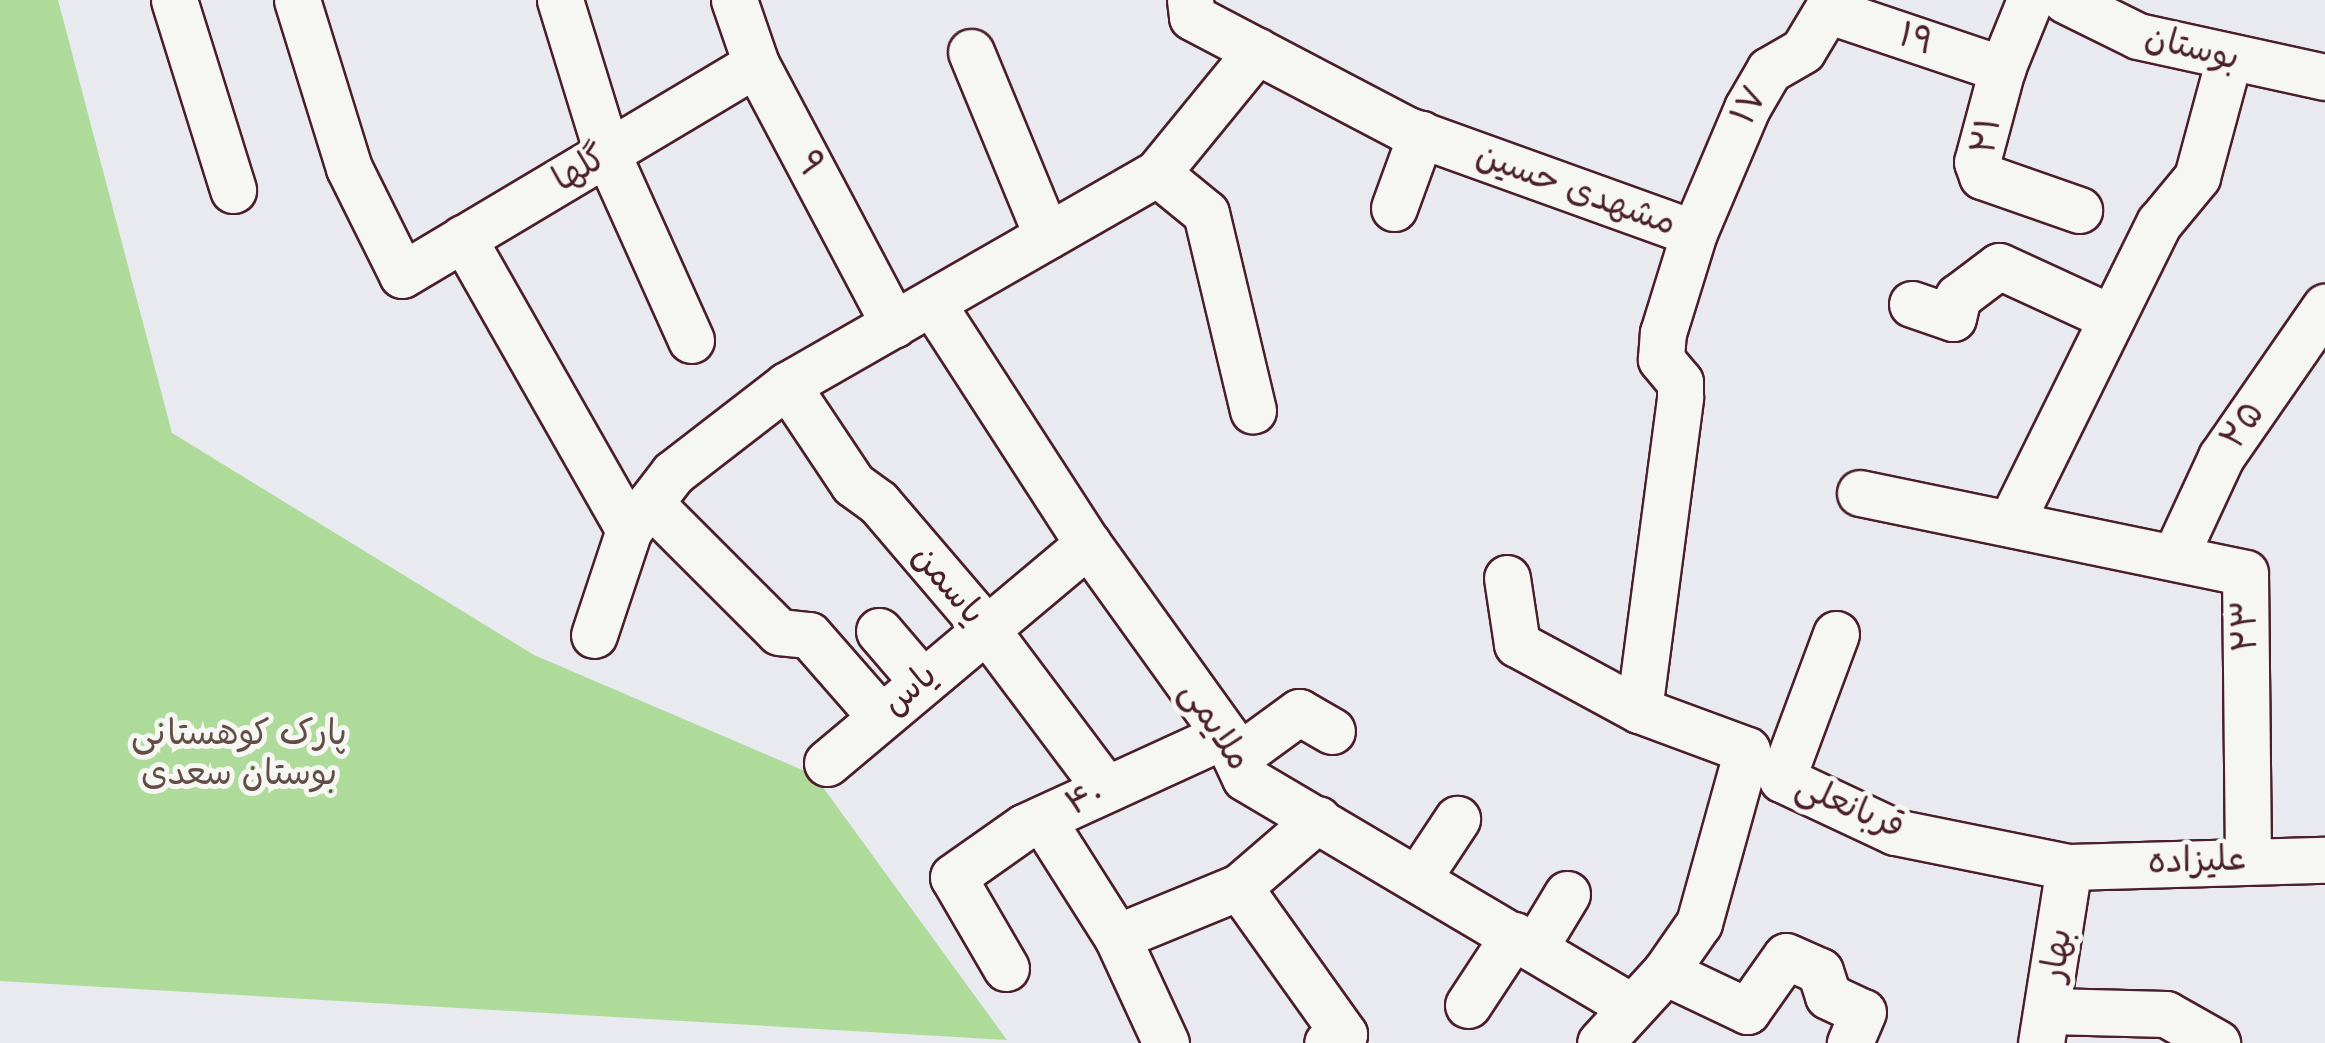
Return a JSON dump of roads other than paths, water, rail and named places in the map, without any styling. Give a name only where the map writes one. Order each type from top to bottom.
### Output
[{"type":"street","points":[[174,0],[233,190]]},
{"type":"street","name":"گلها","points":[[296,0],[349,168],[402,274],[756,64]]},
{"type":"street","points":[[560,0],[607,153],[691,340]]},
{"type":"street","name":"۹","points":[[734,0],[756,64],[913,314]]},
{"type":"street","name":"مشهدی حسین","points":[[1190,0],[1192,17],[1421,134],[1694,232],[1660,349],[1680,382],[1680,397],[1638,710]]},
{"type":"street","name":"۲۱","points":[[2030,0],[2002,69],[1977,162],[1982,176],[2079,210]]},
{"type":"street","name":"بوستان","points":[[2065,0],[2138,36],[2325,77]]},
{"type":"street","name":"۱۹","points":[[1832,6],[2002,69]]},
{"type":"street","name":"۱۷","points":[[1694,232],[1769,70],[1804,50],[1832,6]]},
{"type":"street","points":[[594,635],[639,516],[673,473],[787,385],[1157,173],[1257,50]]},
{"type":"street","points":[[970,52],[1047,236]]},
{"type":"street","points":[[2011,522],[2159,223],[2197,178],[2229,58]]},
{"type":"street","points":[[1394,208],[1421,134]]},
{"type":"street","points":[[1157,173],[1206,213],[1253,410]]},
{"type":"street","points":[[463,238],[639,516],[780,632],[810,635],[880,716]]},
{"type":"street","points":[[1912,304],[1953,318],[1958,296],[1999,266],[2112,318]]},
{"type":"street","name":"۲۵","points":[[2176,554],[2221,457],[2310,357],[2325,307]]},
{"type":"street","name":"ملایمی","points":[[913,314],[1088,544],[1230,746],[1244,778],[1632,1007]]},
{"type":"street","name":"یاسمن","points":[[787,385],[853,484],[878,502],[983,626],[1106,789]]},
{"type":"street","name":"۲۳","points":[[1860,493],[2176,554],[2245,572],[2248,858]]},
{"type":"street","name":"یاس","points":[[827,763],[983,626],[1088,544]]},
{"type":"street","points":[[1507,578],[1517,644],[1638,710],[1747,750],[1699,923],[1665,972],[1600,1043]]},
{"type":"street","points":[[879,631],[921,680]]},
{"type":"street","name":"قربانعلی","points":[[1836,634],[1782,780],[1896,832],[2069,866]]},
{"type":"street","name":"۴۰","points":[[1006,968],[953,876],[1042,818],[1106,789],[1230,746],[1299,712],[1332,730]]},
{"type":"street","points":[[1042,818],[1117,937],[1166,1043]]},
{"type":"street","points":[[1117,937],[1239,887],[1318,819]]},
{"type":"street","points":[[1418,878],[1457,820]]},
{"type":"street","name":"علیزاده","points":[[2069,866],[2248,858],[2325,860]]},
{"type":"street","name":"بهار","points":[[2045,1027],[2069,866]]},
{"type":"street","points":[[1239,887],[1344,1034],[1328,1043]]},
{"type":"street","points":[[1468,1005],[1568,894]]},
{"type":"street","points":[[1665,972],[1751,1027],[1786,956],[1820,971],[1828,996],[1863,1012],[1850,1043]]},
{"type":"street","points":[[2045,1027],[2166,1014],[2202,1039]]},
{"type":"park label","name":"پارک کوهستانی بوستان سعدی","points":[[239,754]]}]
